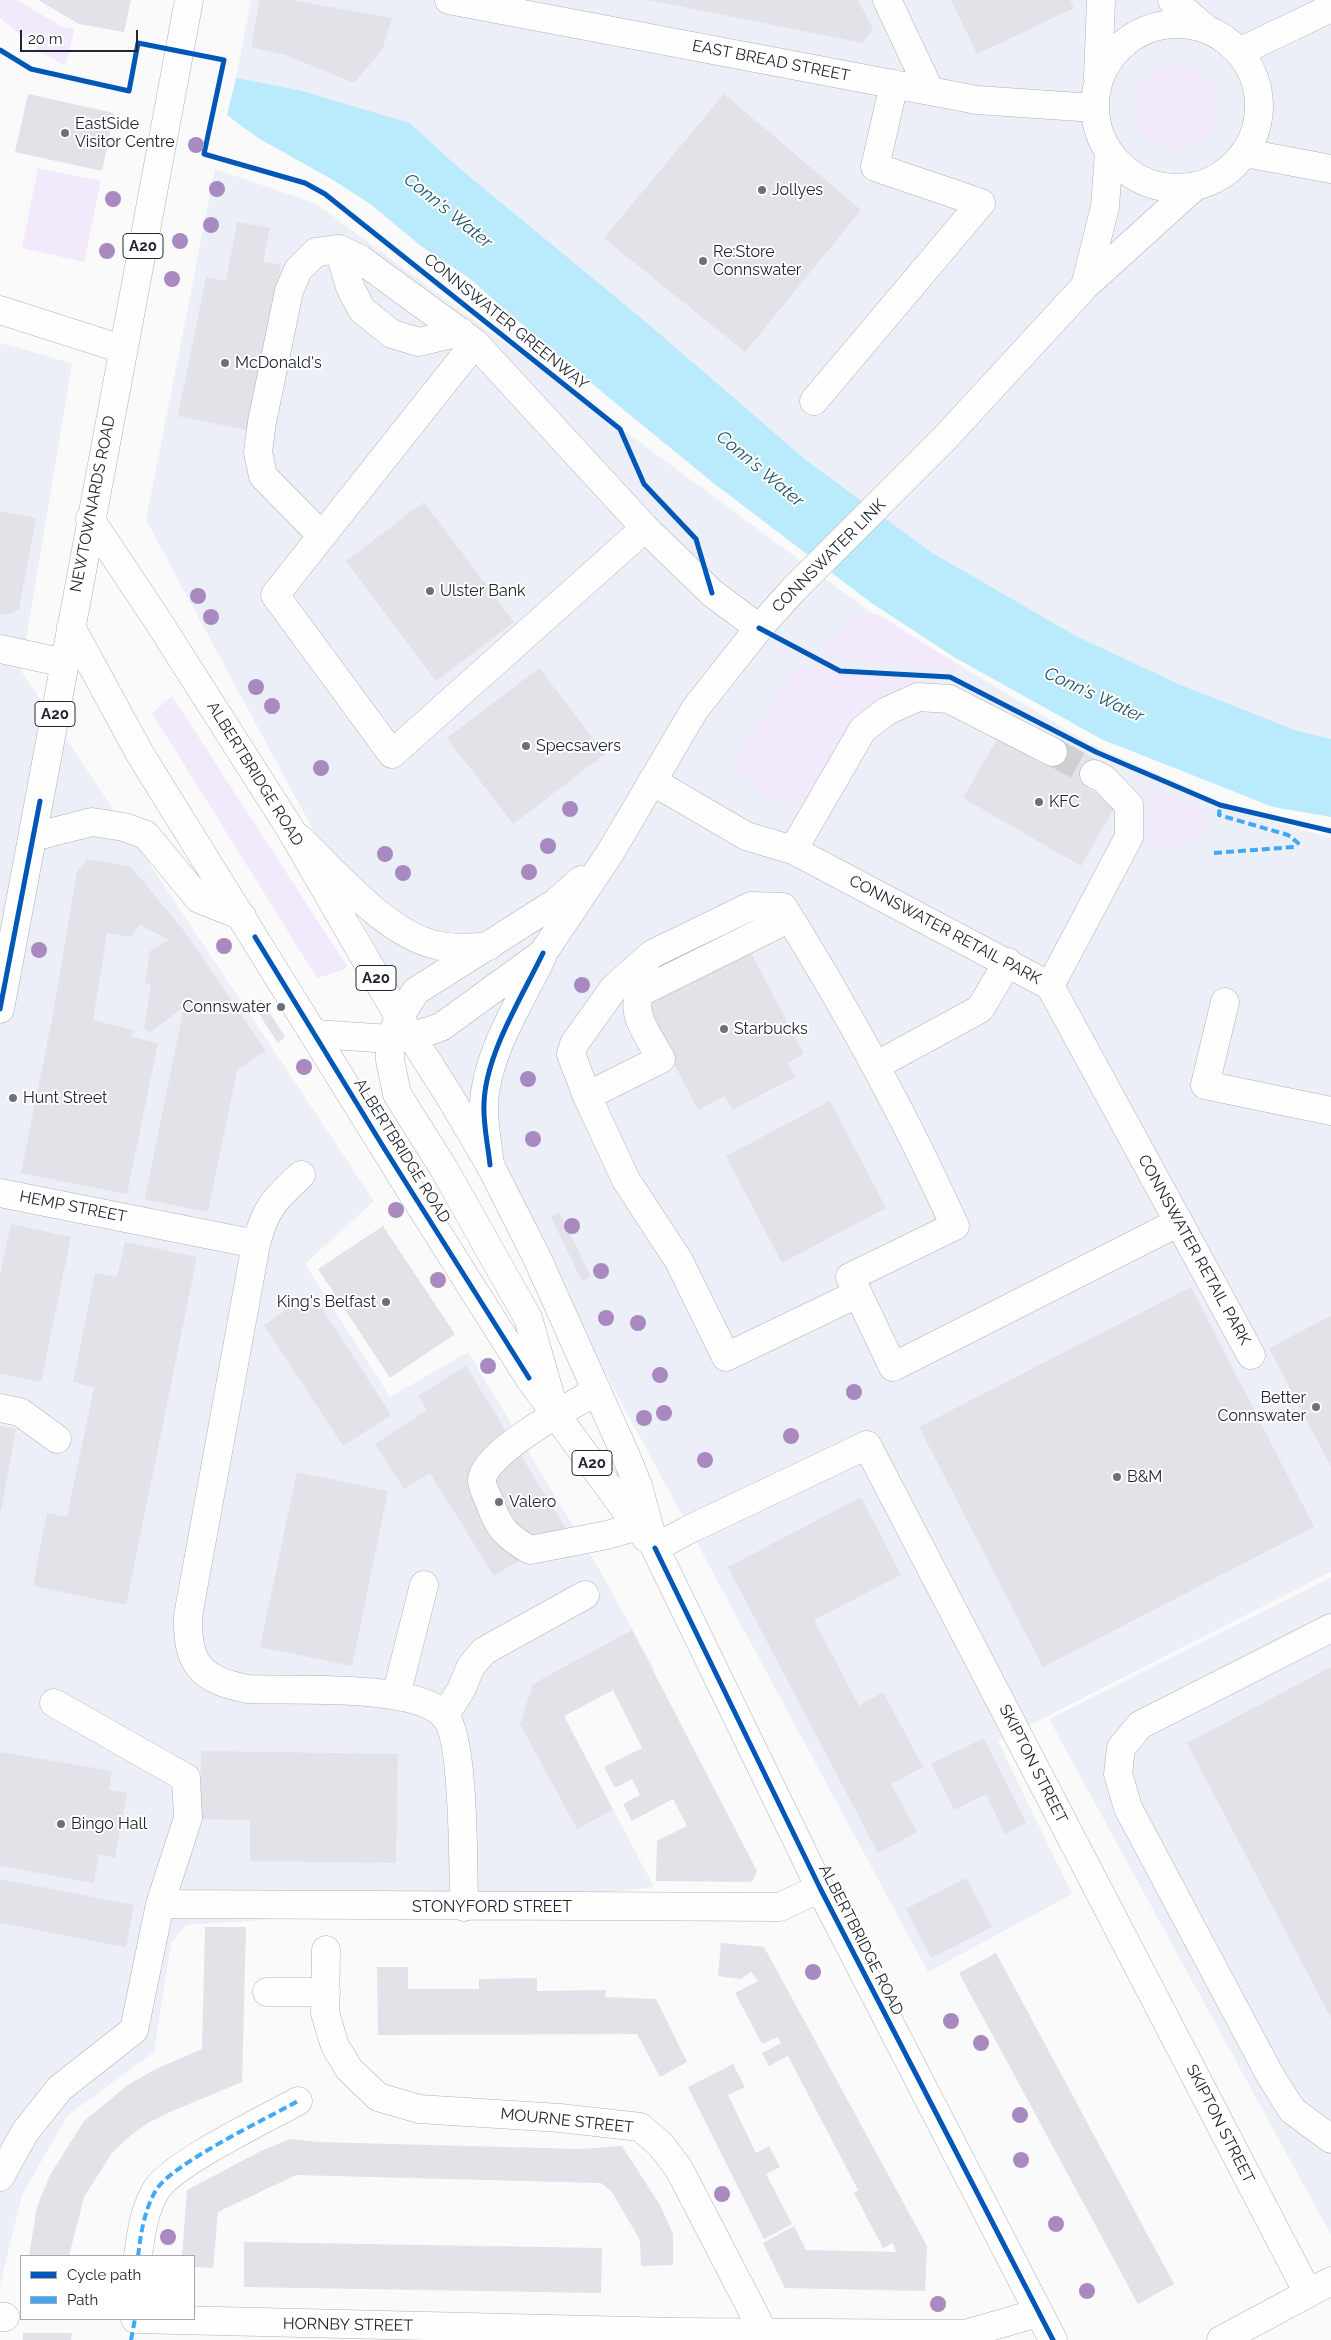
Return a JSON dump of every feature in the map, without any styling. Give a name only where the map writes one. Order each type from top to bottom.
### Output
[{"type":"street","name":"NEWTOWNARDS ROAD","points":[[0,1009],[9,913],[33,837],[90,519],[189,0]]},
{"type":"street","name":"EAST BREAD STREET","points":[[449,0],[977,100],[1096,94]]},
{"type":"street","points":[[887,0],[930,91]]},
{"type":"street","points":[[1101,0],[1096,94],[1099,134],[1109,153],[1124,170],[1142,182],[1167,189],[1193,188],[1218,178],[1238,162],[1253,141],[1260,114],[1257,86],[1247,61],[1239,52],[1228,41],[1205,28],[1172,0]]},
{"type":"street","points":[[1239,52],[1331,8]]},
{"type":"street","points":[[1096,94],[1109,58],[1128,39],[1152,27],[1178,23],[1205,28]]},
{"type":"street","points":[[814,401],[981,203],[875,167],[894,84]]},
{"type":"street","name":"CONNSWATER LINK","points":[[1085,286],[1105,207],[1109,153]]},
{"type":"street","points":[[1245,153],[1331,169]]},
{"type":"street","name":"CONNSWATER LINK","points":[[490,1165],[484,1105],[487,1081],[502,1036],[544,953],[610,853],[695,709],[759,628],[794,589],[896,488],[1085,286],[1193,188]]},
{"type":"street","points":[[339,249],[350,287],[362,310],[392,334],[419,342],[468,338]]},
{"type":"street","points":[[322,536],[263,476],[258,452],[262,422],[289,292],[298,270],[316,252],[339,249],[360,259],[468,338],[645,528],[712,594],[759,628]]},
{"type":"street","points":[[0,310],[122,349]]},
{"type":"street","points":[[468,338],[322,536],[275,596],[392,754],[645,528]]},
{"type":"street","name":"ALBERTBRIDGE ROAD","points":[[90,519],[156,618],[291,830],[400,1031],[450,1097],[490,1165],[537,1258],[638,1486],[647,1533]]},
{"type":"street","name":"ALBERTBRIDGE ROAD","points":[[70,627],[140,754],[529,1378],[647,1533],[820,1888],[1053,2340]]},
{"type":"street","points":[[0,649],[65,662]]},
{"type":"street","points":[[793,850],[863,729],[887,711],[918,697],[949,699],[1053,752]]},
{"type":"street","points":[[1050,986],[1129,837],[1129,805],[1104,779],[1094,774]]},
{"type":"street","name":"CONNSWATER RETAIL PARK","points":[[652,781],[746,836],[793,850],[1008,962],[1050,986],[1252,1355]]},
{"type":"street","points":[[33,837],[92,822],[124,827],[146,835],[199,899],[242,916]]},
{"type":"street","name":"CONNSWATER LINK","points":[[291,830],[386,921],[413,938],[436,945],[468,948],[489,946]]},
{"type":"street","name":"CONNSWATER LINK","points":[[400,1031],[416,991],[555,903],[610,853]]},
{"type":"street","points":[[858,1294],[726,1357],[679,1261],[626,1180],[587,1096],[571,1054],[574,1044],[614,988],[652,954],[752,906],[783,907],[790,918],[877,1065],[917,1141],[955,1226],[850,1277],[893,1367],[1179,1222]]},
{"type":"street","points":[[587,1096],[661,1059],[637,1012],[637,998],[641,992],[790,918]]},
{"type":"street","name":"CONNSWATER LINK","points":[[316,1034],[400,1031],[441,1027],[544,953]]},
{"type":"street","points":[[877,1065],[980,1009],[1008,962]]},
{"type":"street","points":[[1226,1002],[1205,1085],[1331,1111]]},
{"type":"street","points":[[400,1031],[390,1060],[397,1094],[440,1163],[528,1318],[556,1414]]},
{"type":"street","points":[[301,1175],[267,1210],[256,1244],[237,1337],[188,1616],[190,1649],[193,1659],[200,1668],[207,1674],[230,1686],[248,1689],[364,1692],[396,1696],[430,1705],[444,1716],[451,1727],[458,1764],[464,1907]]},
{"type":"street","name":"HEMP STREET","points":[[0,1193],[256,1244]]},
{"type":"street","points":[[597,1391],[530,1430],[487,1467],[482,1481],[496,1520],[509,1538],[530,1550],[647,1533]]},
{"type":"street","points":[[0,1408],[20,1412],[57,1439]]},
{"type":"street","name":"SKIPTON STREET","points":[[647,1533],[693,1528],[867,1445],[1320,2287]]},
{"type":"street","points":[[396,1696],[424,1585]]},
{"type":"street","points":[[444,1716],[479,1655],[586,1595]]},
{"type":"street","points":[[1331,1628],[1176,1705],[1140,1725],[1121,1748],[1118,1774],[1128,1808],[1270,2075],[1292,2110],[1331,2139]]},
{"type":"street","points":[[0,2177],[25,2132],[60,2088],[134,2030],[160,1904],[188,1818],[186,1778],[54,1703]]},
{"type":"street","name":"STONYFORD STREET","points":[[160,1904],[464,1907],[780,1907],[820,1888]]},
{"type":"street","name":"MOURNE STREET","points":[[326,1950],[325,2014],[335,2046],[349,2069],[378,2097],[419,2109],[560,2118],[640,2127],[661,2145],[679,2169],[764,2333]]},
{"type":"street","points":[[267,1992],[326,1992]]},
{"type":"street","points":[[138,2255],[143,2220],[157,2189],[181,2166],[298,2101]]},
{"type":"street","points":[[1221,2340],[1320,2287]]},
{"type":"street","name":"HORNBY STREET","points":[[134,2326],[676,2336],[764,2333],[965,2334],[1038,2313]]},
{"type":"shaded area","points":[[0,0],[16,0],[63,27],[75,29],[65,66],[41,52],[0,18]]},
{"type":"shaded area","points":[[251,0],[1331,0],[1331,739],[1295,730],[1181,685],[1076,636],[931,552],[806,460],[646,322],[458,167],[410,123],[299,90],[236,78]]},
{"type":"shaded area","points":[[1176,65],[1199,72],[1211,84],[1218,107],[1211,130],[1199,142],[1176,149],[1153,142],[1141,130],[1134,107],[1141,84],[1153,72]]},
{"type":"shaded area","points":[[38,168],[101,181],[84,262],[22,248]]},
{"type":"shaded area","points":[[215,169],[315,203],[869,611],[1090,744],[1248,814],[1331,838],[1331,1572],[998,1741],[1072,1894],[928,1972],[146,520]]},
{"type":"shaded area","points":[[0,343],[72,363],[21,671],[374,1201],[305,1264],[390,1397],[468,1352],[598,1567],[654,1669],[564,1716],[654,1887],[464,1907],[186,1925],[171,1944],[154,2052],[68,2115],[22,2195],[0,2286]]},
{"type":"shaded area","points":[[861,615],[879,615],[957,664],[952,670],[822,658],[818,655],[851,620]]},
{"type":"shaded area","points":[[798,667],[920,677],[916,683],[884,695],[849,732],[804,808],[785,800],[778,803],[756,788],[757,785],[738,774],[737,757]]},
{"type":"shaded area","points":[[172,696],[347,966],[346,969],[317,978],[152,713]]},
{"type":"shaded area","points":[[1129,782],[1207,812],[1203,832],[1167,850],[1139,844],[1149,825],[1149,797]]},
{"type":"shaded area","points":[[1331,1577],[1331,2235],[1049,1719]]},
{"type":"water","name":"Conn's Water","points":[[236,78],[299,90],[410,123],[458,167],[646,322],[806,460],[931,552],[1076,636],[1181,685],[1295,730],[1331,739],[1331,817],[1273,807],[1101,739],[954,657],[870,602],[712,482],[563,360],[469,278],[421,246],[370,204],[333,180],[258,138],[227,115]]},
{"type":"building","points":[[38,0],[131,0],[124,32],[79,24]]},
{"type":"building","points":[[260,0],[290,0],[392,18],[382,50],[354,83],[286,55],[251,47]]},
{"type":"building","points":[[649,0],[858,0],[873,29],[862,43]]},
{"type":"building","points":[[951,0],[1070,0],[1074,8],[977,54]]},
{"type":"building","name":"EastSide Visitor Centre","points":[[28,94],[114,113],[102,171],[15,152]]},
{"type":"building","points":[[724,94],[861,210],[745,352],[604,238]]},
{"type":"building","name":"McDonald's","points":[[237,222],[270,228],[263,262],[281,265],[247,430],[178,416],[206,277],[226,281]]},
{"type":"building","name":"Ulster Bank","points":[[424,502],[514,622],[436,681],[346,561]]},
{"type":"building","points":[[0,511],[36,518],[19,609],[8,615],[0,614]]},
{"type":"building","name":"Specsavers","points":[[539,668],[605,754],[513,824],[447,738]]},
{"type":"building","name":"KFC","points":[[998,738],[1046,766],[1061,739],[1101,762],[1087,788],[1116,805],[1081,866],[963,798]]},
{"type":"building","points":[[88,859],[131,867],[184,931],[266,1051],[237,1070],[208,1212],[145,1199],[184,1007],[149,1033],[144,1028],[151,984],[145,983],[150,951],[169,940],[140,925],[131,937],[107,933],[93,1020],[133,1030],[132,1037],[158,1043],[127,1194],[21,1173],[53,1014],[77,872]]},
{"type":"building","name":"Starbucks","points":[[749,949],[804,1054],[788,1063],[795,1077],[732,1110],[725,1096],[698,1110],[643,1004]]},
{"type":"building","points":[[261,999],[285,1037],[278,1043],[253,1005]]},
{"type":"building","points":[[830,1101],[886,1208],[782,1263],[726,1156]]},
{"type":"building","points":[[560,1213],[591,1277],[582,1281],[551,1217]]},
{"type":"building","points":[[11,1224],[71,1237],[41,1382],[0,1374],[0,1275]]},
{"type":"building","name":"King's Belfast","points":[[383,1226],[455,1334],[390,1378],[318,1269]]},
{"type":"building","points":[[125,1242],[197,1257],[126,1605],[33,1586],[47,1513],[67,1517],[94,1387],[73,1382],[95,1273],[117,1277]]},
{"type":"building","name":"B&M","points":[[1191,1287],[1314,1527],[1043,1667],[919,1427]]},
{"type":"building","points":[[312,1293],[391,1415],[343,1446],[264,1325]]},
{"type":"building","name":"Better Connswater","points":[[1331,1316],[1331,1467],[1269,1348]]},
{"type":"building","points":[[466,1366],[567,1531],[494,1576],[430,1473],[404,1489],[375,1444],[427,1410],[418,1396]]},
{"type":"building","points":[[0,1426],[16,1429],[1,1511],[0,1510]]},
{"type":"building","points":[[297,1472],[388,1491],[352,1666],[260,1647]]},
{"type":"building","points":[[861,1497],[901,1575],[814,1620],[859,1706],[883,1692],[923,1767],[891,1784],[917,1832],[878,1853],[728,1567]]},
{"type":"building","points":[[632,1630],[757,1871],[752,1882],[656,1881],[657,1841],[687,1826],[673,1799],[632,1821],[623,1804],[640,1795],[632,1779],[615,1788],[604,1767],[642,1748],[613,1690],[564,1716],[613,1810],[577,1829],[520,1724],[533,1684]]},
{"type":"building","points":[[1331,1667],[1331,2018],[1187,1743]]},
{"type":"building","points":[[984,1738],[1026,1823],[1005,1834],[986,1794],[954,1810],[931,1764]]},
{"type":"building","points":[[201,1751],[398,1754],[396,1863],[250,1861],[250,1820],[200,1819]]},
{"type":"building","name":"Bingo Hall","points":[[0,1752],[112,1771],[109,1790],[127,1793],[115,1858],[99,1854],[94,1883],[0,1866]]},
{"type":"building","points":[[966,1878],[992,1927],[931,1958],[906,1909]]},
{"type":"building","points":[[0,1879],[134,1905],[126,1947],[0,1923]]},
{"type":"building","points":[[205,1927],[246,1927],[242,2082],[172,2111],[148,2123],[130,2136],[112,2153],[84,2197],[69,2255],[29,2255],[37,2207],[50,2175],[84,2121],[128,2085],[156,2069],[202,2049]]},
{"type":"building","points":[[721,1943],[764,1947],[927,2246],[925,2291],[785,2288],[763,2243],[794,2226],[806,2250],[896,2252],[893,2243],[883,2248],[854,2193],[858,2190],[788,2056],[769,2066],[762,2053],[781,2043],[778,2037],[762,2044],[735,1993],[758,1981],[751,1972],[741,1979],[718,1976]]},
{"type":"building","points":[[996,1953],[1174,2284],[1138,2304],[959,1973]]},
{"type":"building","points":[[377,1967],[408,1967],[408,1989],[479,1989],[479,1979],[537,1978],[537,1991],[606,1990],[605,1997],[656,1999],[687,2062],[660,2077],[637,2034],[378,2035]]},
{"type":"building","points":[[733,2064],[745,2087],[728,2095],[756,2153],[769,2146],[780,2167],[766,2174],[792,2224],[764,2239],[688,2087]]},
{"type":"building","points":[[289,2139],[317,2142],[580,2149],[622,2146],[660,2205],[673,2234],[673,2265],[641,2266],[640,2240],[612,2192],[601,2183],[296,2175],[218,2212],[213,2268],[195,2267],[195,2255],[182,2255],[187,2190],[257,2153]]},
{"type":"building","points":[[244,2242],[602,2248],[601,2293],[244,2287]]},
{"type":"building","points":[[23,2333],[72,2333],[71,2340],[23,2340]]},
{"type":"tunnel","points":[[1053,752],[1094,774]]},
{"type":"marked path","points":[[1214,853],[1294,847],[1298,843],[1288,835],[1219,815],[1220,805]]},
{"type":"marked path","points":[[138,2255],[146,2214],[156,2190],[166,2179],[200,2155],[298,2101]]},
{"type":"marked path","points":[[131,2340],[135,2320]]},
{"type":"cycle path","name":"CONNSWATER GREENWAY","points":[[0,50],[31,69],[129,91],[138,43],[224,60],[204,154],[305,183],[325,194],[620,429],[644,484],[696,539],[712,593]]},
{"type":"cycle path","points":[[759,628],[840,671],[950,677],[1096,752],[1220,805],[1331,831]]},
{"type":"cycle path","points":[[0,1009],[40,801]]},
{"type":"cycle path","points":[[255,937],[384,1148],[529,1378]]},
{"type":"cycle path","points":[[490,1165],[484,1112],[486,1085],[506,1027],[543,953]]},
{"type":"cycle path","points":[[655,1548],[820,1888],[1053,2340]]},
{"type":"place","name":"EastSide Visitor Centre","points":[[65,133]]},
{"type":"place","name":"Jollyes","points":[[762,190]]},
{"type":"place","name":"Re:Store Connswater","points":[[703,261]]},
{"type":"place","name":"McDonald's","points":[[225,363]]},
{"type":"place","name":"Ulster Bank","points":[[430,591]]},
{"type":"place","name":"Specsavers","points":[[526,746]]},
{"type":"place","name":"KFC","points":[[1039,802]]},
{"type":"place","name":"Connswater","points":[[281,1007]]},
{"type":"place","name":"Starbucks","points":[[724,1029]]},
{"type":"place","name":"Hunt Street","points":[[13,1098]]},
{"type":"place","name":"King's Belfast","points":[[386,1302]]},
{"type":"place","name":"Better Connswater","points":[[1316,1407]]},
{"type":"place","name":"B&M","points":[[1117,1477]]},
{"type":"place","name":"Valero","points":[[499,1502]]},
{"type":"place","name":"Bingo Hall","points":[[61,1824]]}]
